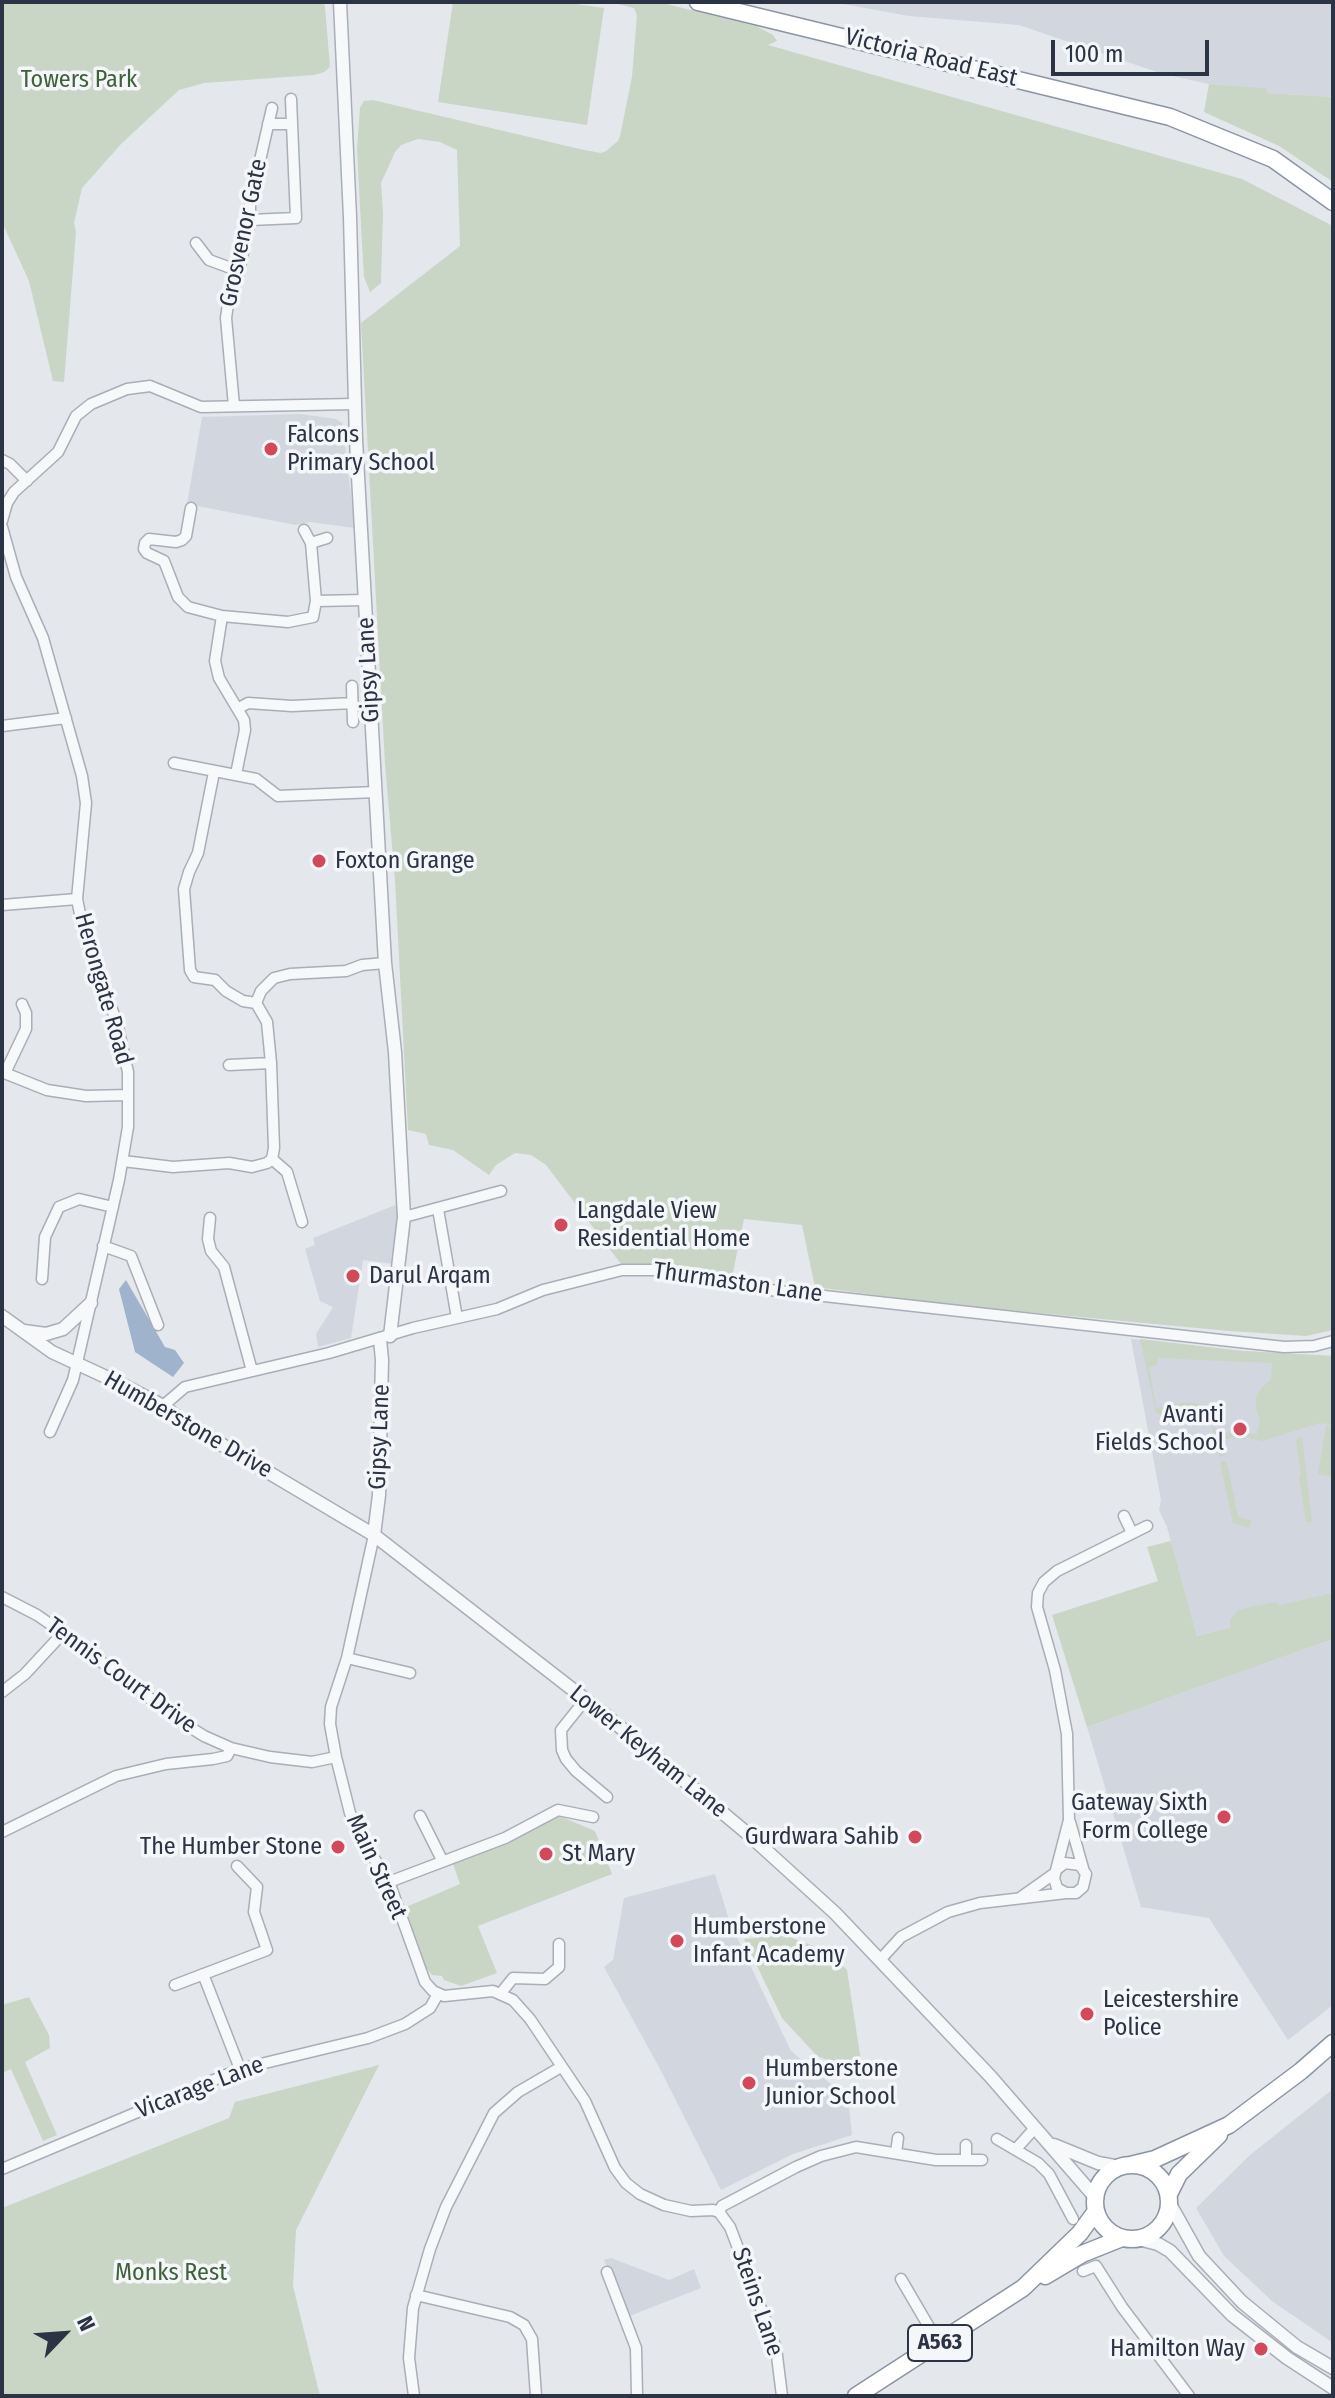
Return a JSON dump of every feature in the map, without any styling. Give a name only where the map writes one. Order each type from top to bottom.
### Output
[{"type":"highway","name":"Victoria Road East","points":[[698,2],[735,6],[1170,117],[1273,159],[1333,202]]},
{"type":"highway","points":[[1023,2288],[1082,2254],[1130,2238],[1150,2235],[1167,2216],[1169,2199],[1179,2174],[1229,2125],[1333,2043]]},
{"type":"highway","points":[[1130,2238],[1104,2226],[1096,2204],[1103,2178],[1125,2166],[1155,2159],[1229,2125]]},
{"type":"highway","points":[[1125,2166],[1141,2166],[1159,2176],[1169,2199]]},
{"type":"highway","name":"A563","points":[[856,2396],[1023,2288],[1080,2233],[1096,2204]]},
{"type":"street","name":"Gipsy Lane","points":[[340,2],[365,600],[385,963],[395,1052],[404,1217],[382,1360],[379,1495],[374,1535]]},
{"type":"street","points":[[250,220],[296,218],[291,99]]},
{"type":"street","name":"Grosvenor Gate","points":[[234,406],[226,318],[239,271],[250,220],[250,204],[272,108]]},
{"type":"street","points":[[268,124],[292,124]]},
{"type":"street","points":[[196,243],[209,260],[239,271]]},
{"type":"street","points":[[2,521],[7,503],[58,452],[76,416],[91,404],[127,389],[150,386],[201,407],[355,404]]},
{"type":"street","points":[[2,460],[27,481]]},
{"type":"street","points":[[191,508],[186,536],[182,540],[149,539],[144,549],[164,561],[182,603],[222,616],[288,622],[313,617],[316,601],[311,543],[304,530]]},
{"type":"street","name":"Herongate Road","points":[[2,527],[16,577],[43,638],[86,803],[77,899],[84,934],[117,1023],[128,1072],[128,1127],[123,1161],[73,1380],[50,1432]]},
{"type":"street","points":[[311,543],[327,538]]},
{"type":"street","points":[[316,601],[365,600]]},
{"type":"street","points":[[222,616],[215,661],[219,678],[239,708],[245,730],[236,774]]},
{"type":"street","points":[[352,686],[353,722]]},
{"type":"street","points":[[239,708],[248,703],[292,706],[353,703]]},
{"type":"street","points":[[2,726],[66,718]]},
{"type":"street","points":[[174,763],[256,779],[278,796],[376,792]]},
{"type":"street","points":[[214,772],[198,853],[184,889],[190,970],[194,977],[215,980],[243,1001],[256,1003]]},
{"type":"street","points":[[2,905],[77,899]]},
{"type":"street","points":[[256,1003],[261,991],[274,978],[290,974],[346,971],[362,965],[385,963]]},
{"type":"street","points":[[123,1161],[173,1167],[229,1163],[252,1167],[261,1166],[272,1159],[271,1063],[267,1022],[256,1003]]},
{"type":"street","points":[[22,1004],[26,1013],[26,1029],[4,1072],[47,1090],[86,1096],[128,1095]]},
{"type":"street","points":[[229,1065],[271,1063]]},
{"type":"street","points":[[272,1159],[287,1172],[302,1222]]},
{"type":"street","points":[[404,1217],[501,1191]]},
{"type":"street","points":[[42,1279],[45,1237],[59,1207],[79,1199],[113,1207]]},
{"type":"street","points":[[438,1209],[457,1318]]},
{"type":"street","points":[[210,1218],[208,1239],[211,1251],[224,1267],[252,1371]]},
{"type":"street","points":[[103,1246],[131,1256],[158,1325]]},
{"type":"street","name":"Thurmaston Lane","points":[[163,1406],[185,1387],[497,1309],[543,1290],[622,1270],[659,1270],[770,1290],[1284,1347],[1314,1346],[1333,1341]]},
{"type":"street","points":[[20,1331],[46,1334],[63,1329],[91,1303]]},
{"type":"street","name":"Humberstone Drive","points":[[2,1316],[52,1352],[163,1406],[187,1424],[374,1535]]},
{"type":"street","points":[[1124,1516],[1132,1533]]},
{"type":"street","points":[[1066,1893],[1057,1888],[1056,1871],[1069,1820],[1064,1713],[1037,1607],[1038,1593],[1044,1582],[1057,1571],[1147,1526]]},
{"type":"street","name":"Main Street","points":[[374,1535],[347,1658],[331,1707],[330,1724],[345,1796],[360,1836],[389,1882],[425,1982],[438,1994]]},
{"type":"street","name":"Lower Keyham Lane","points":[[374,1535],[585,1700],[748,1834],[835,1913],[1051,2144],[1096,2204]]},
{"type":"street","name":"Tennis Court Drive","points":[[2,1597],[63,1633],[180,1721],[231,1748],[312,1762],[336,1757]]},
{"type":"street","points":[[2,1692],[25,1674],[63,1633]]},
{"type":"street","points":[[347,1658],[410,1673]]},
{"type":"street","points":[[585,1700],[561,1730],[562,1750],[576,1771],[607,1797]]},
{"type":"street","points":[[2,1832],[116,1776],[166,1764],[227,1756],[231,1748]]},
{"type":"street","points":[[389,1882],[505,1838],[558,1810],[593,1817]]},
{"type":"street","points":[[420,1816],[442,1860]]},
{"type":"street","points":[[880,1960],[901,1937],[939,1916],[980,1903],[1076,1893],[1083,1887],[1086,1878],[1069,1820]]},
{"type":"street","points":[[1019,1898],[1070,1862],[1083,1869]]},
{"type":"street","points":[[175,1985],[267,1950],[254,1916],[257,1887],[237,1866]]},
{"type":"street","points":[[501,1993],[513,1978],[545,1979],[559,1967],[559,1944]]},
{"type":"street","points":[[203,1974],[240,2069]]},
{"type":"street","points":[[438,1994],[450,1996],[483,1990],[501,1993],[513,2000],[530,2019],[585,2101],[615,2168],[626,2183],[664,2205],[691,2211],[719,2212],[722,2206],[821,2156],[856,2147],[936,2160],[982,2160]]},
{"type":"street","name":"Vicarage Lane","points":[[2,2169],[240,2069],[368,2038],[415,2019],[430,2008],[438,1994]]},
{"type":"street","points":[[414,2396],[409,2358],[416,2295],[446,2207],[489,2120],[508,2099],[561,2067]]},
{"type":"street","points":[[1016,2149],[1034,2129]]},
{"type":"street","points":[[896,2153],[898,2138]]},
{"type":"street","points":[[997,2139],[1038,2163],[1049,2174],[1073,2219]]},
{"type":"street","name":"Lower Keyham Lane","points":[[1051,2144],[1098,2163],[1125,2166]]},
{"type":"street","points":[[966,2145],[966,2160]]},
{"type":"street","points":[[1169,2199],[1199,2256],[1242,2302],[1297,2347],[1333,2368]]},
{"type":"street","name":"Steins Lane","points":[[719,2212],[730,2227],[776,2348],[782,2396]]},
{"type":"street","points":[[1130,2238],[1158,2244],[1170,2251],[1232,2315],[1287,2358],[1333,2388]]},
{"type":"street","points":[[1083,2271],[1096,2266],[1122,2307],[1189,2396]]},
{"type":"street","points":[[607,2272],[636,2348],[637,2396]]},
{"type":"street","points":[[901,2279],[939,2344]]},
{"type":"street","points":[[416,2295],[520,2321],[532,2339],[536,2396]]},
{"type":"shaded area","points":[[832,2],[1333,2],[1333,97],[1266,93],[1266,88],[1209,84],[1163,74],[1019,25],[909,16]]},
{"type":"shaded area","name":"Falcons Primary School","points":[[300,414],[336,419],[342,423],[355,528],[310,522],[296,525],[187,504],[202,417]]},
{"type":"shaded area","name":"Darul Arqam","points":[[398,1204],[399,1226],[394,1264],[363,1260],[351,1338],[318,1347],[316,1334],[333,1307],[320,1301],[305,1249],[315,1245],[313,1238]]},
{"type":"shaded area","name":"Avanti Fields School","points":[[1131,1339],[1243,1351],[1333,1356],[1333,1599],[1197,1636],[1167,1527],[1159,1510],[1161,1500]]},
{"type":"shaded area","name":"Gateway Sixth Form College","points":[[1333,1639],[1333,2005],[1288,2040],[1209,1918],[1141,1907],[1087,1727]]},
{"type":"shaded area","points":[[715,1874],[730,1923],[791,2051],[848,2098],[852,2135],[793,2154],[721,2190],[604,1967],[613,1960],[624,1898]]},
{"type":"shaded area","points":[[1333,2089],[1333,2343],[1272,2301],[1224,2256],[1196,2208],[1250,2155]]},
{"type":"shaded area","points":[[611,2258],[669,2280],[694,2269],[701,2288],[627,2317],[604,2260]]},
{"type":"green space","name":"Towers Park","points":[[2,2],[323,2],[325,7],[330,67],[324,72],[204,83],[179,90],[121,144],[82,188],[74,223],[76,232],[64,382],[53,381],[29,281],[2,222]]},
{"type":"green space","points":[[453,2],[562,2],[604,8],[587,125],[438,102]]},
{"type":"green space","points":[[609,2],[658,2],[756,26],[773,35],[777,41],[768,45],[1242,179],[1333,226],[1333,1330],[1306,1336],[1229,1331],[942,1304],[815,1287],[802,1225],[744,1219],[732,1277],[660,1264],[621,1264],[546,1165],[531,1155],[515,1153],[496,1165],[489,1175],[453,1150],[429,1145],[426,1134],[408,1130],[361,323],[460,246],[457,150],[440,142],[418,139],[401,145],[395,152],[381,183],[381,283],[370,292],[364,277],[362,244],[357,149],[360,108],[364,101],[373,100],[584,150],[606,151],[620,136],[632,77],[637,15],[634,8]]},
{"type":"green space","points":[[1209,84],[1266,88],[1267,93],[1333,97],[1333,182],[1279,146],[1204,112]]},
{"type":"green space","points":[[1140,1339],[1243,1351],[1333,1356],[1333,1425],[1320,1423],[1262,1441],[1245,1437],[1245,1440],[1222,1439],[1225,1455],[1220,1457],[1212,1428],[1215,1427],[1215,1432],[1257,1434],[1260,1419],[1256,1398],[1261,1388],[1271,1380],[1272,1363],[1158,1358],[1157,1365],[1149,1367],[1156,1408],[1187,1402],[1212,1407],[1212,1416],[1206,1416],[1194,1407],[1181,1406],[1171,1408],[1161,1416],[1156,1412]]},
{"type":"green space","points":[[1326,1426],[1333,1427],[1333,1477],[1318,1474]]},
{"type":"green space","points":[[1302,1437],[1312,1522],[1306,1522],[1299,1478],[1296,1439]]},
{"type":"green space","points":[[1224,1460],[1238,1517],[1252,1521],[1248,1528],[1233,1523],[1220,1463]]},
{"type":"green space","points":[[1171,1541],[1197,1636],[1231,1627],[1230,1620],[1238,1610],[1275,1602],[1280,1605],[1333,1593],[1333,1639],[1087,1727],[1052,1615],[1158,1581],[1147,1547]]},
{"type":"green space","points":[[557,1815],[595,1831],[612,1874],[478,1926],[497,1973],[461,1986],[444,1980],[442,1976],[432,1975],[422,1963],[406,1907],[460,1884],[453,1864],[515,1839]]},
{"type":"green space","points":[[784,1935],[830,1952],[847,1970],[863,2074],[817,2056],[782,2018],[744,1939]]},
{"type":"green space","points":[[29,1997],[49,2035],[50,2048],[25,2062],[57,2135],[43,2141],[11,2069],[2,2073],[2,2005]]},
{"type":"green space","name":"Monks Rest","points":[[379,2065],[296,2230],[293,2286],[320,2396],[2,2396],[2,2208],[229,2118],[235,2102]]},
{"type":"water","points":[[126,1280],[165,1347],[175,1350],[184,1363],[173,1377],[135,1352],[119,1289]]},
{"type":"place","name":"Falcons Primary School","points":[[271,449]]},
{"type":"place","name":"Foxton Grange","points":[[319,861]]},
{"type":"place","name":"Langdale View Residential Home","points":[[561,1225]]},
{"type":"place","name":"Darul Arqam","points":[[353,1276]]},
{"type":"place","name":"Avanti Fields School","points":[[1240,1429]]},
{"type":"place","name":"Gateway Sixth Form College","points":[[1224,1817]]},
{"type":"place","name":"Gurdwara Sahib","points":[[915,1837]]},
{"type":"place","name":"The Humber Stone","points":[[338,1847]]},
{"type":"place","name":"St Mary","points":[[546,1854]]},
{"type":"place","name":"Humberstone Infant Academy","points":[[677,1941]]},
{"type":"place","name":"Leicestershire Police","points":[[1087,2014]]},
{"type":"place","name":"Humberstone Junior School","points":[[749,2083]]},
{"type":"place","name":"Hamilton Way","points":[[1261,2349]]}]
